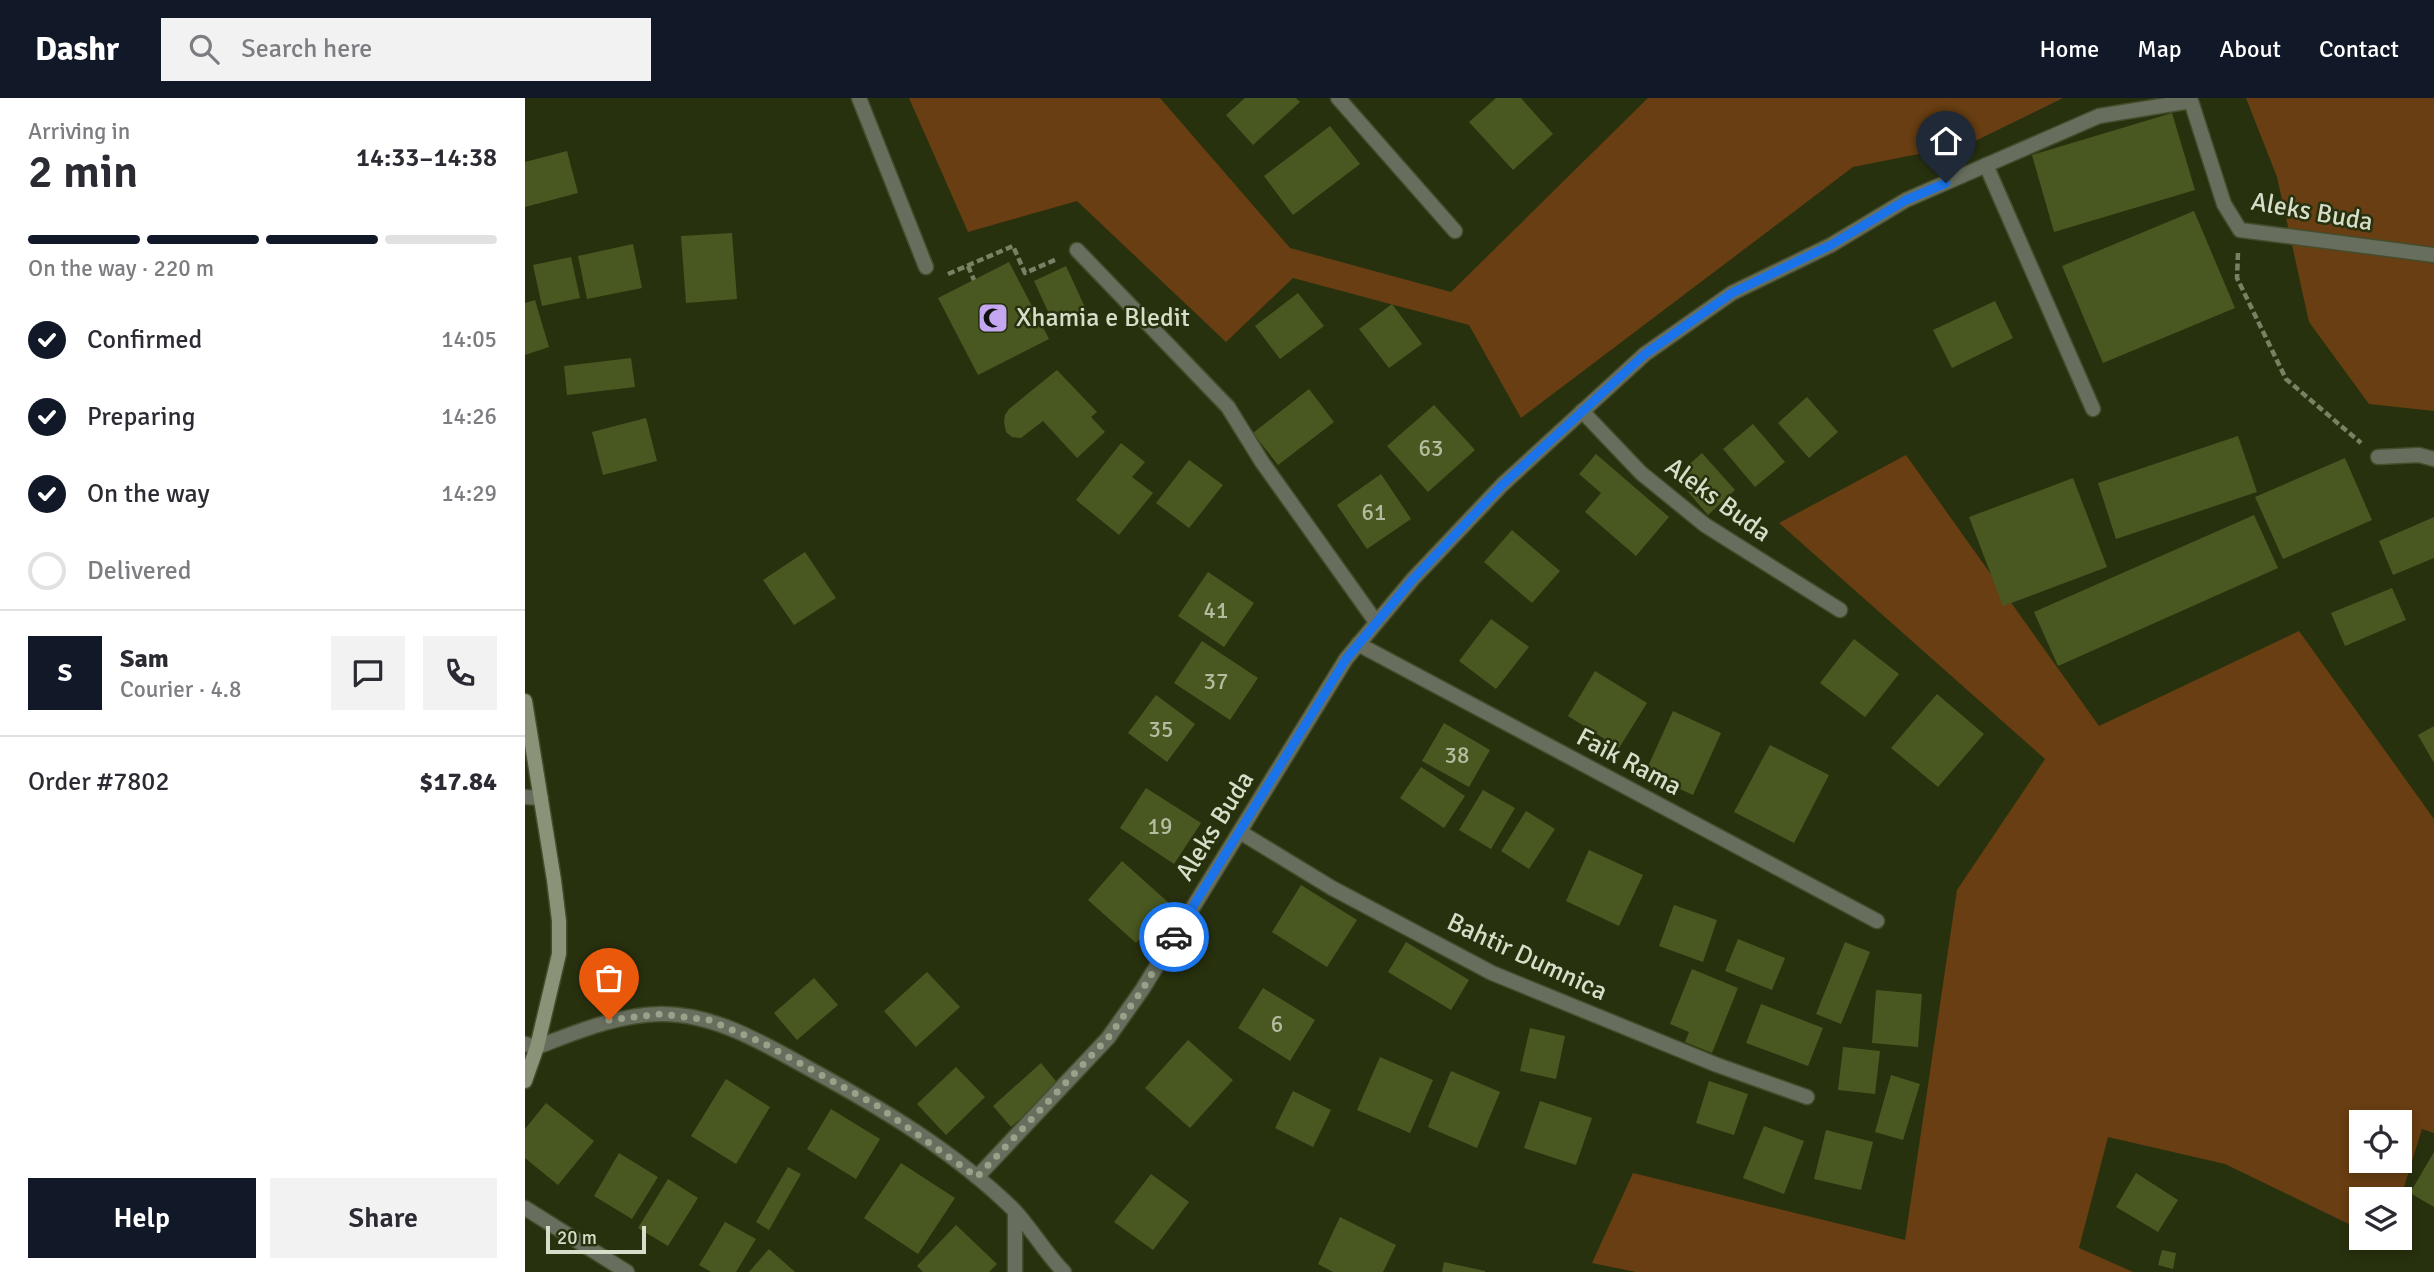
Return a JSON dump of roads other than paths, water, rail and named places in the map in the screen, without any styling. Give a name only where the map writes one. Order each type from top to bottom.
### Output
[{"type":"street","points":[[859,98],[926,267]]},
{"type":"street","points":[[1338,98],[1455,231]]},
{"type":"street","name":"Aleks Buda","points":[[977,1177],[1108,1038],[1142,990],[1346,659],[1376,622],[1502,485],[1645,354],[1732,293],[1831,245],[1906,200],[2099,116],[2191,101],[2224,204],[2240,230],[2434,255]]},
{"type":"street","points":[[1986,165],[2093,409]]},
{"type":"street","points":[[1077,250],[1228,407],[1262,461],[1376,622]]},
{"type":"street","name":"Aleks Buda","points":[[1583,411],[1641,473],[1705,525],[1840,610]]},
{"type":"street","points":[[2378,457],[2419,455],[2434,459]]},
{"type":"street","name":"Faik Rama","points":[[1358,644],[1877,921]]},
{"type":"street","points":[[525,701],[559,921],[559,954],[531,1045],[525,1081]]},
{"type":"street","points":[[525,797],[541,798]]},
{"type":"street","name":"Bahtir Dumnica","points":[[1240,832],[1332,888],[1492,972],[1717,1065],[1807,1097]]},
{"type":"street","points":[[531,1045],[609,1020],[661,1014],[709,1020],[763,1043],[876,1105],[977,1177],[1015,1212],[1064,1272]]},
{"type":"street","points":[[525,1208],[607,1266],[627,1272]]},
{"type":"street","points":[[1015,1212],[1016,1272]]},
{"type":"place","name":"Xhamia e Bledit","points":[[993,318]]}]
